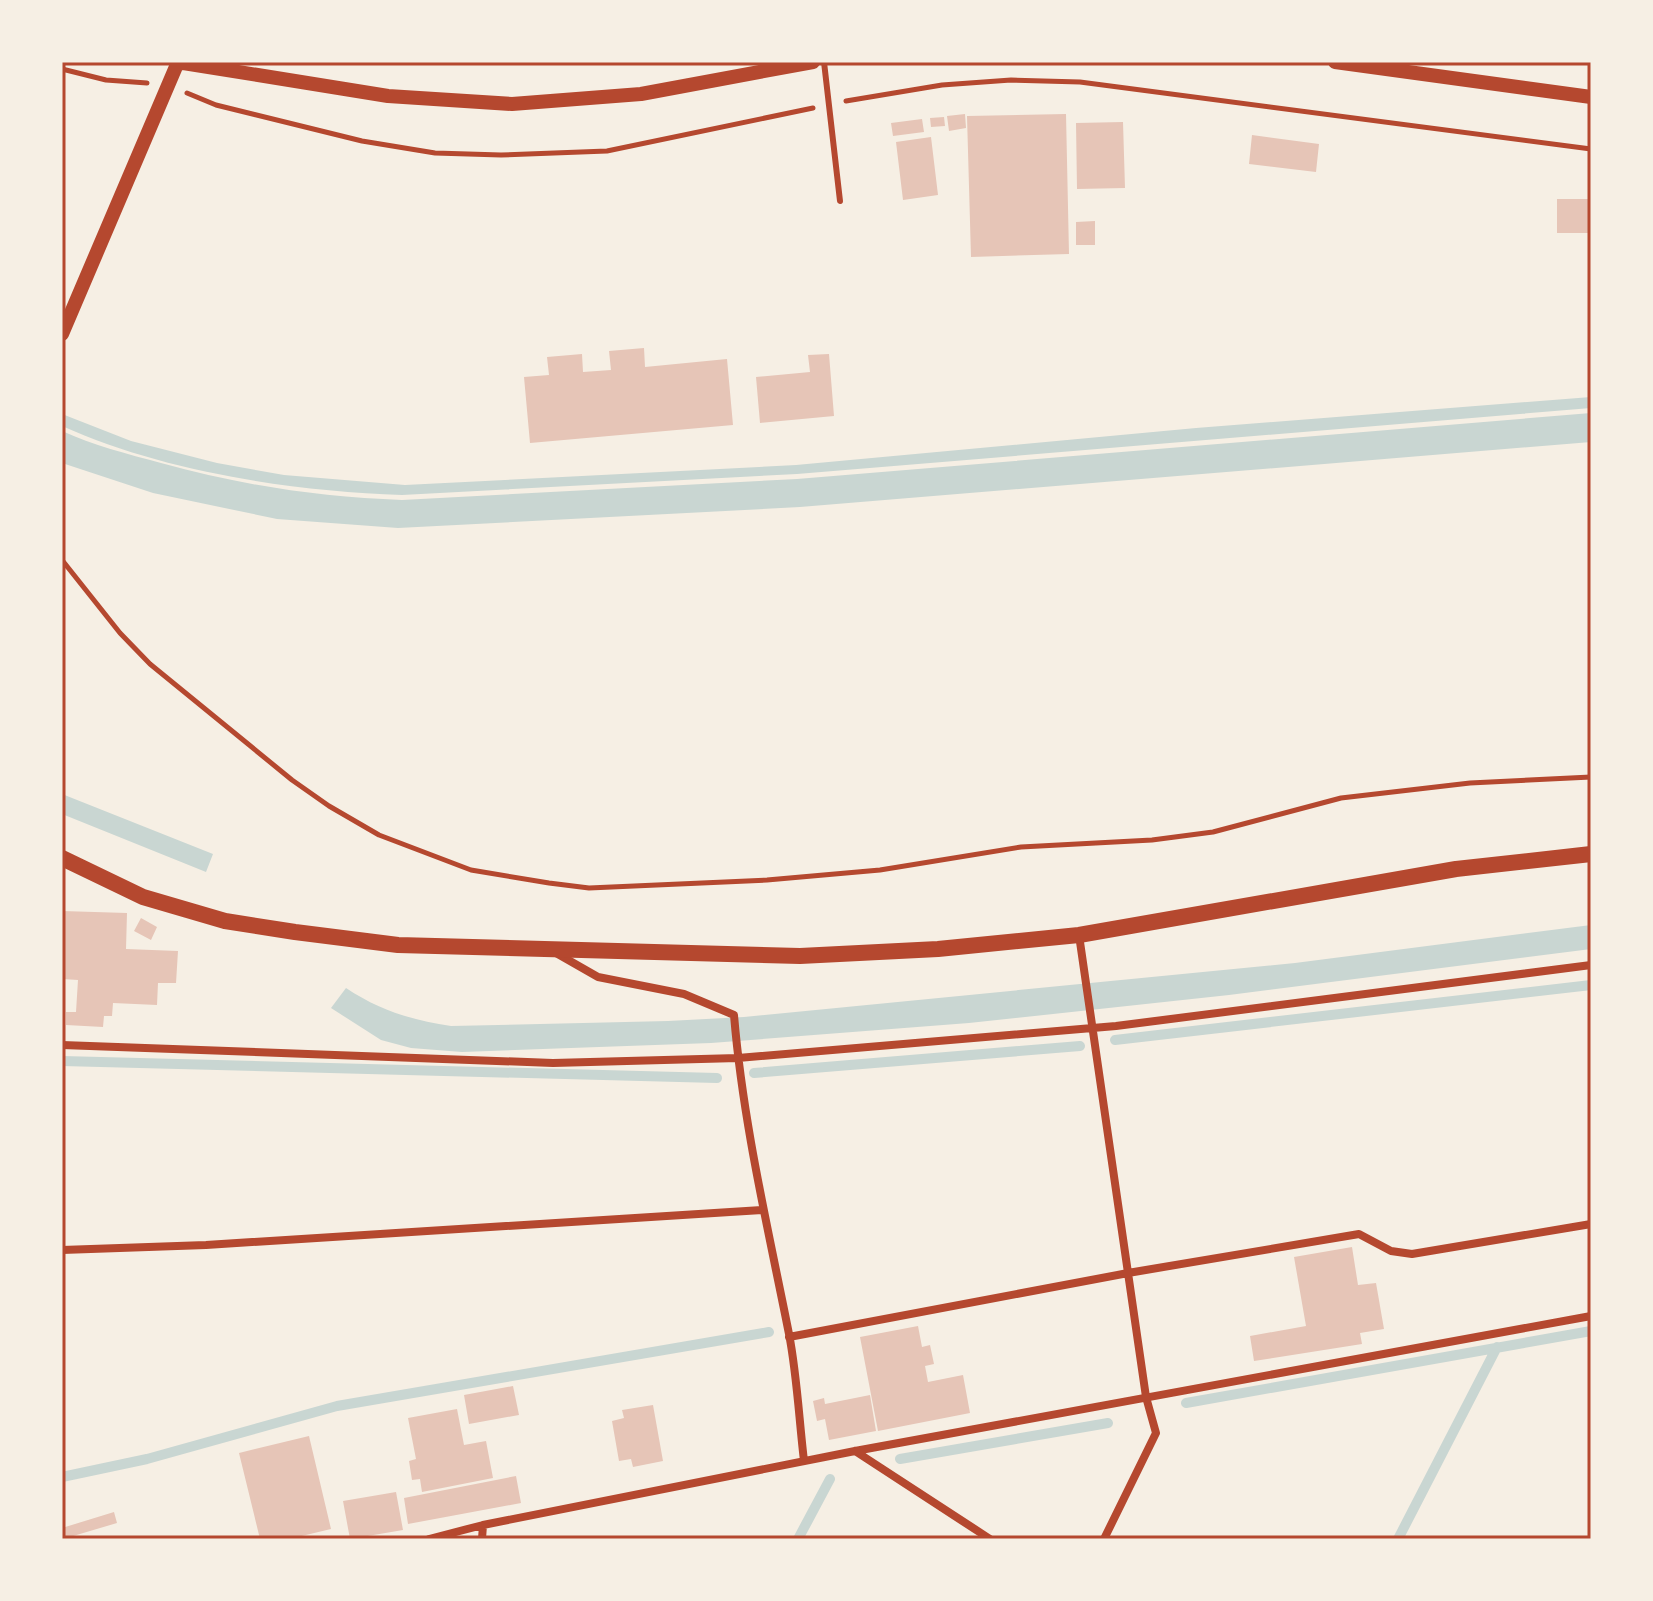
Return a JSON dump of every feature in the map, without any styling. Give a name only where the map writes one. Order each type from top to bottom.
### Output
[{"type":"main road","points":[[62,858],[143,897],[225,921],[398,945],[800,956],[938,949],[1079,935],[1456,869],[1591,854]]},
{"type":"street","points":[[62,334],[178,62],[388,96],[512,104],[641,94],[813,62]]},
{"type":"street","points":[[1335,62],[1591,97]]},
{"type":"street","points":[[1079,935],[1146,1397],[1156,1433],[1104,1539]]},
{"type":"street","points":[[552,950],[598,977],[684,994],[734,1015],[762,1210],[789,1337],[804,1461]]},
{"type":"street","points":[[62,1045],[553,1063],[738,1058],[1116,1026],[1591,965]]},
{"type":"street","points":[[62,1250],[206,1245],[762,1210]]},
{"type":"street","points":[[789,1337],[1128,1273],[1359,1234],[1391,1251],[1412,1254],[1591,1224]]},
{"type":"street","points":[[429,1539],[483,1525],[855,1451],[1591,1316]]},
{"type":"street","points":[[855,1451],[990,1539]]},
{"type":"street","points":[[482,1539],[483,1525]]},
{"type":"lane","points":[[824,62],[840,201]]},
{"type":"path","points":[[828,104],[942,85],[1011,80],[1080,82],[1591,149]]},
{"type":"path","points":[[62,560],[120,633],[150,664],[292,780],[329,806],[379,835],[471,870],[549,883],[589,888],[767,880],[880,870],[1021,847],[1152,840],[1213,832],[1341,798],[1470,783],[1591,777]]},
{"type":"shaded area","points":[[1591,397],[1591,408],[797,474],[402,495],[317,489],[229,476],[143,456],[62,426],[62,414],[131,441],[217,463],[284,475],[405,485],[796,465],[1196,428]]},
{"type":"shaded area","points":[[1591,413],[1591,442],[800,507],[398,528],[277,519],[153,493],[62,463],[62,431],[123,453],[220,478],[310,493],[402,500],[797,479]]},
{"type":"shaded area","points":[[62,794],[213,854],[206,872],[62,814]]},
{"type":"shaded area","points":[[1591,925],[1591,949],[1229,995],[969,1023],[711,1043],[462,1052],[411,1048],[381,1040],[331,1008],[346,988],[396,1013],[451,1026],[744,1017],[1295,963]]},
{"type":"building","points":[[965,114],[966,128],[949,131],[947,116]]},
{"type":"building","points":[[1066,114],[1069,254],[971,257],[967,116]]},
{"type":"building","points":[[944,117],[945,126],[931,127],[930,118]]},
{"type":"building","points":[[922,119],[924,132],[893,136],[891,123]]},
{"type":"building","points":[[1123,122],[1125,188],[1077,189],[1076,123]]},
{"type":"building","points":[[1252,135],[1319,144],[1316,172],[1249,164]]},
{"type":"building","points":[[931,137],[938,195],[903,200],[896,142]]},
{"type":"building","points":[[1557,199],[1591,199],[1590,233],[1557,233]]},
{"type":"building","points":[[1095,221],[1095,245],[1076,245],[1076,222]]},
{"type":"building","points":[[644,348],[645,367],[727,359],[733,425],[530,443],[524,377],[549,375],[547,357],[582,354],[583,372],[611,370],[609,351]]},
{"type":"building","points":[[829,354],[834,416],[760,423],[756,377],[810,372],[808,355]]},
{"type":"building","points":[[62,911],[127,913],[126,949],[178,951],[176,983],[158,983],[157,1005],[113,1003],[112,1016],[104,1016],[103,1027],[66,1025],[66,1012],[76,1012],[78,980],[62,979]]},
{"type":"building","points":[[141,918],[157,927],[151,940],[134,931]]},
{"type":"building","points":[[1352,1247],[1358,1285],[1376,1283],[1384,1329],[1360,1333],[1362,1344],[1254,1361],[1250,1336],[1306,1326],[1294,1257]]},
{"type":"building","points":[[918,1326],[922,1347],[930,1345],[934,1364],[925,1366],[928,1382],[963,1375],[970,1413],[878,1431],[860,1337]]},
{"type":"building","points":[[513,1386],[519,1415],[469,1424],[464,1395]]},
{"type":"building","points":[[870,1395],[876,1431],[829,1440],[825,1419],[817,1421],[813,1401],[824,1398],[825,1404]]},
{"type":"building","points":[[653,1405],[663,1461],[633,1467],[631,1459],[619,1461],[612,1421],[624,1418],[622,1410]]},
{"type":"building","points":[[457,1409],[464,1445],[486,1441],[493,1478],[422,1492],[420,1479],[412,1480],[409,1461],[416,1459],[408,1418]]},
{"type":"building","points":[[309,1436],[331,1529],[289,1539],[260,1539],[239,1453]]},
{"type":"building","points":[[516,1476],[521,1503],[408,1524],[404,1498]]},
{"type":"building","points":[[396,1492],[403,1530],[350,1539],[343,1501]]},
{"type":"building","points":[[114,1512],[117,1523],[63,1539],[62,1528]]},
{"type":"waterway","points":[[1115,1040],[1591,985]]},
{"type":"waterway","points":[[754,1073],[1080,1046]]},
{"type":"waterway","points":[[62,1061],[717,1078]]},
{"type":"waterway","points":[[1186,1403],[1591,1331]]},
{"type":"waterway","points":[[62,1477],[147,1459],[337,1406],[769,1332]]},
{"type":"waterway","points":[[1398,1539],[1497,1347]]},
{"type":"waterway","points":[[900,1459],[1108,1423]]},
{"type":"waterway","points":[[798,1539],[830,1479]]}]
